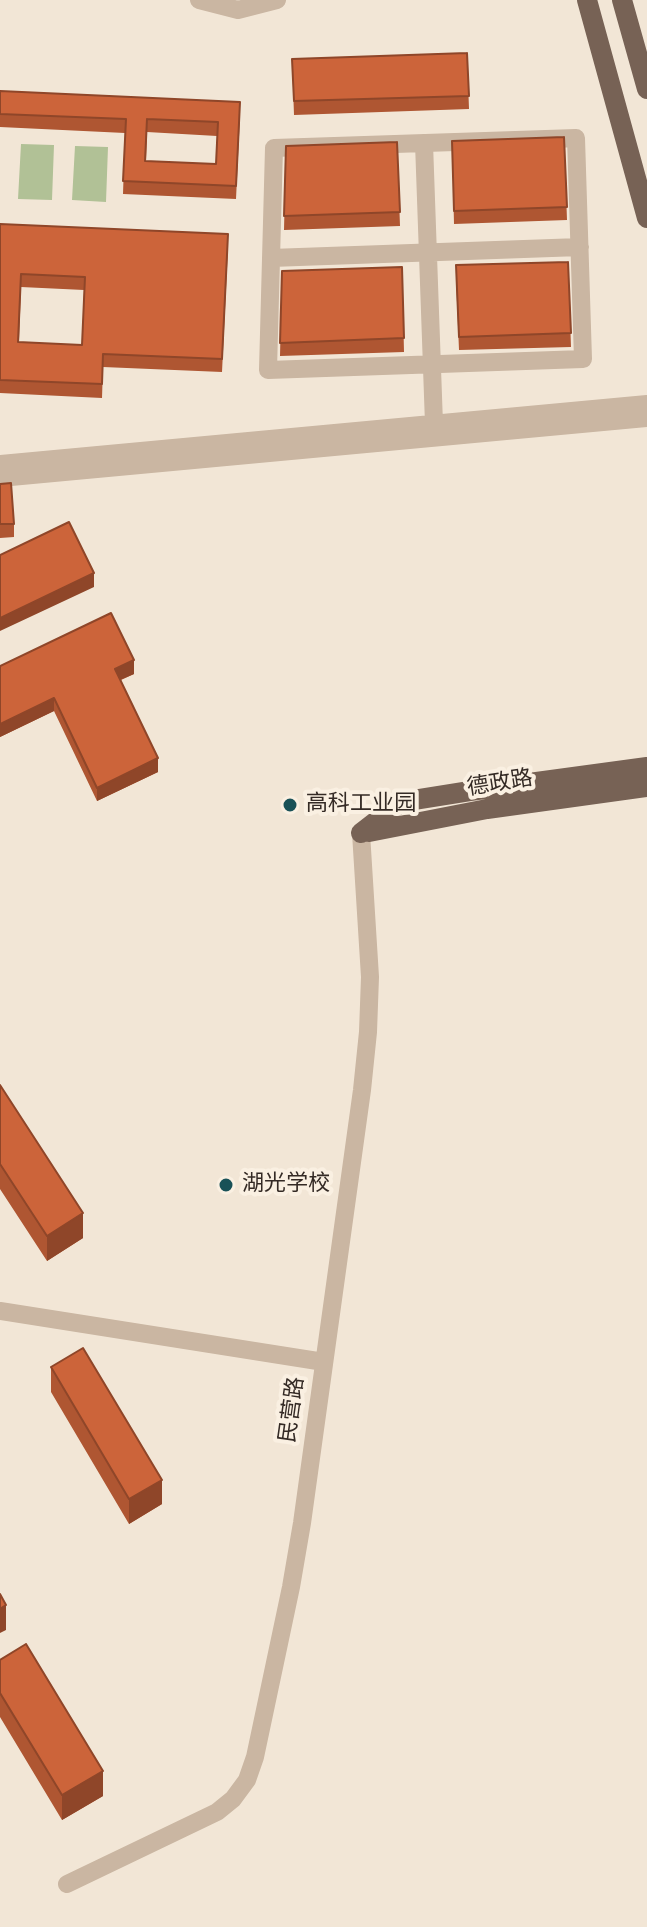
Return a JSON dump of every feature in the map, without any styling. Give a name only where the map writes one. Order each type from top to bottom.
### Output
[{"type":"main road","points":[[587,0],[647,218]]},
{"type":"main road","points":[[622,0],[647,89]]},
{"type":"main road","name":"德政路","points":[[361,833],[401,802],[647,767]]},
{"type":"main road","name":"德政路","points":[[361,833],[487,809],[647,787]]},
{"type":"street","points":[[199,0],[238,10],[277,0]]},
{"type":"street","points":[[576,138],[583,359],[268,370],[274,148],[424,143],[576,138]]},
{"type":"street","points":[[424,143],[434,424]]},
{"type":"street","points":[[271,258],[580,247]]},
{"type":"street","points":[[0,464],[647,404]]},
{"type":"street","points":[[0,478],[647,418]]},
{"type":"street","name":"民营路","points":[[67,1884],[217,1812],[233,1799],[247,1780],[255,1757],[302,1523],[368,1032],[370,977],[361,833]]},
{"type":"street","points":[[0,1311],[324,1362]]},
{"type":"green space","points":[[21,144],[54,145],[52,200],[18,199]]},
{"type":"green space","points":[[75,146],[108,147],[106,202],[72,200]]},
{"type":"building","points":[[467,53],[469,96],[294,101],[292,59]]},
{"type":"building","points":[[0,91],[240,102],[236,186],[123,181],[126,119],[0,114]],"holes":[[[147,119],[218,122],[216,164],[145,161]]]},
{"type":"building","points":[[564,137],[567,207],[454,211],[452,141]]},
{"type":"building","points":[[397,142],[400,212],[284,216],[286,146]]},
{"type":"building","points":[[0,224],[228,234],[222,359],[103,354],[102,384],[0,380]],"holes":[[[21,274],[85,277],[82,345],[18,342]]]},
{"type":"building","points":[[568,262],[571,333],[459,337],[456,265]]},
{"type":"building","points":[[402,267],[404,338],[280,343],[282,271]]},
{"type":"building","points":[[11,483],[14,524],[0,524],[0,484]]},
{"type":"building","points":[[69,522],[94,573],[0,618],[0,555]]},
{"type":"building","points":[[111,613],[134,660],[115,669],[158,758],[97,788],[54,698],[0,724],[0,666]]},
{"type":"building","points":[[0,1085],[83,1213],[47,1236],[0,1164]]},
{"type":"building","points":[[83,1348],[162,1480],[129,1499],[51,1367]]},
{"type":"building","points":[[0,1594],[6,1605],[0,1609]]},
{"type":"building","points":[[26,1644],[103,1771],[62,1795],[0,1693],[0,1660]]},
{"type":"place","name":"高科工业园","points":[[290,805]]},
{"type":"place","name":"湖光学校","points":[[226,1185]]}]
